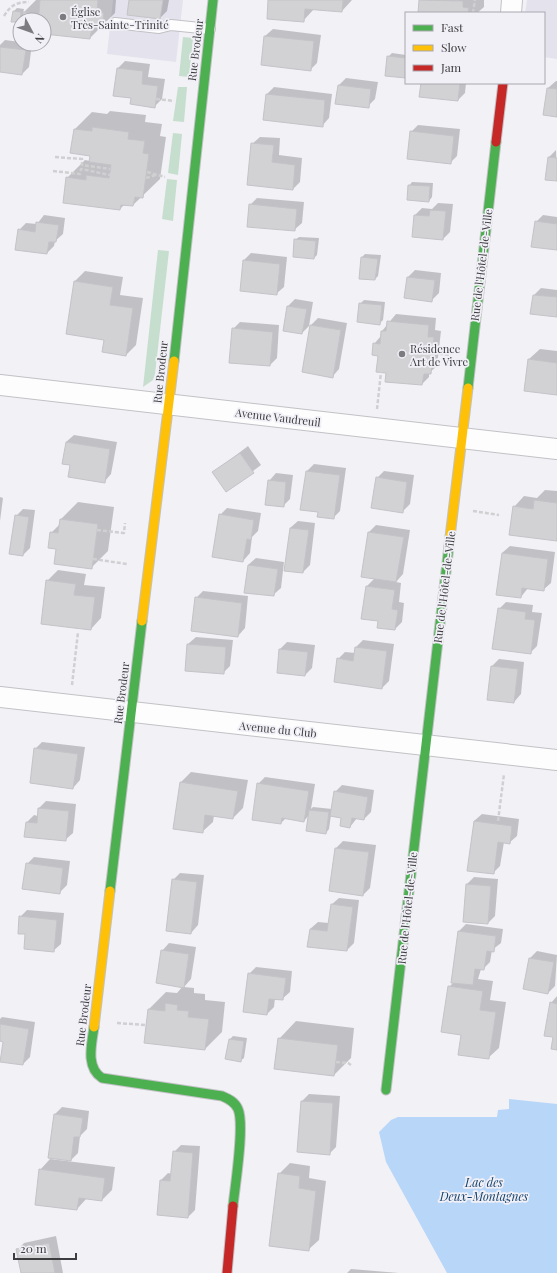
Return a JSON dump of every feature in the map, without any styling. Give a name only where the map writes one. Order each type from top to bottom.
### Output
[{"type":"street","name":"Rue Brodeur","points":[[213,0],[169,405],[163,438],[91,1064],[96,1074],[106,1080],[222,1096],[235,1103],[240,1114],[241,1124],[227,1273]]},
{"type":"street","points":[[511,12],[512,0]]},
{"type":"street","name":"Rue de l'Hôtel-de-Ville","points":[[386,1090],[503,84]]},
{"type":"street","name":"Avenue Vaudreuil","points":[[0,385],[557,449]]},
{"type":"street","name":"Avenue du Club","points":[[0,697],[557,760]]},
{"type":"lane","points":[[115,23],[159,28],[170,25],[210,29]]},
{"type":"path","points":[[473,12],[475,0]]},
{"type":"path","points":[[4,16],[10,7],[21,2],[29,2]]},
{"type":"path","points":[[156,99],[174,101]]},
{"type":"path","points":[[55,157],[82,159],[82,165],[110,169]]},
{"type":"path","points":[[53,171],[80,174],[81,169],[110,175]]},
{"type":"path","points":[[147,172],[165,177]]},
{"type":"path","points":[[146,178],[156,175]]},
{"type":"path","points":[[433,353],[457,355]]},
{"type":"path","points":[[376,413],[381,372]]},
{"type":"path","points":[[97,530],[124,533],[125,523]]},
{"type":"path","points":[[93,559],[127,563],[126,569]]},
{"type":"path","points":[[72,691],[78,632]]},
{"type":"path","points":[[498,821],[506,754]]},
{"type":"path","points":[[110,1022],[146,1025]]},
{"type":"path","points":[[336,1062],[348,1063],[351,1065]]},
{"type":"shaded area","points":[[113,0],[183,0],[176,62],[107,54]]},
{"type":"shaded area","points":[[527,0],[557,0],[557,59],[545,57],[545,12],[525,12]]},
{"type":"green space","points":[[183,37],[193,38],[189,77],[179,76]]},
{"type":"green space","points":[[178,87],[187,87],[184,122],[173,121]]},
{"type":"green space","points":[[173,133],[182,134],[178,175],[168,173]]},
{"type":"green space","points":[[167,179],[177,180],[173,221],[162,219]]},
{"type":"green space","points":[[158,250],[169,251],[155,374],[153,380],[143,387]]},
{"type":"water","name":"Lac des Deux-Montagnes","points":[[509,1099],[557,1104],[557,1273],[447,1273],[386,1162],[379,1132],[391,1120],[398,1117],[497,1117],[498,1110],[509,1109]]},
{"type":"building","name":"Église Très-Sainte-Trinité","points":[[40,0],[98,0],[97,12],[104,13],[102,28],[92,26],[90,39],[52,35],[52,12],[39,12]]},
{"type":"building","points":[[129,0],[163,0],[160,19],[127,15]]},
{"type":"building","points":[[268,0],[343,0],[342,12],[305,9],[304,22],[267,19]]},
{"type":"building","points":[[419,0],[463,1],[463,7],[469,8],[468,12],[418,12]]},
{"type":"building","points":[[264,36],[314,41],[311,71],[261,65]]},
{"type":"building","points":[[0,47],[12,48],[12,52],[26,52],[22,75],[0,72]]},
{"type":"building","points":[[387,56],[405,58],[405,78],[385,76]]},
{"type":"building","points":[[117,68],[143,71],[142,84],[158,86],[155,108],[130,104],[131,98],[113,96]]},
{"type":"building","points":[[421,84],[460,84],[458,101],[419,97]]},
{"type":"building","points":[[338,85],[371,89],[369,108],[335,104]]},
{"type":"building","points":[[547,88],[557,89],[557,117],[543,115]]},
{"type":"building","points":[[266,94],[325,100],[323,127],[263,120]]},
{"type":"building","points":[[92,127],[129,132],[128,139],[145,141],[143,153],[149,154],[143,198],[135,197],[133,206],[121,205],[120,210],[63,203],[66,177],[86,180],[86,175],[109,178],[111,165],[89,162],[90,156],[70,153],[74,129],[92,131]]},
{"type":"building","points":[[410,131],[454,136],[451,164],[407,159]]},
{"type":"building","points":[[251,143],[274,145],[272,162],[295,165],[293,190],[247,185]]},
{"type":"building","points":[[548,157],[557,158],[557,181],[545,180]]},
{"type":"building","points":[[408,185],[430,186],[429,202],[407,200]]},
{"type":"building","points":[[249,204],[297,209],[295,231],[247,227]]},
{"type":"building","points":[[430,210],[446,211],[443,240],[412,237],[414,215],[429,216]]},
{"type":"building","points":[[535,221],[557,224],[557,250],[531,247]]},
{"type":"building","points":[[36,222],[59,225],[56,242],[49,242],[47,254],[15,250],[18,229],[35,232]]},
{"type":"building","points":[[294,239],[316,241],[314,259],[293,257]]},
{"type":"building","points":[[361,257],[378,259],[375,280],[359,279]]},
{"type":"building","points":[[243,260],[280,264],[277,295],[240,291]]},
{"type":"building","points":[[407,277],[435,280],[432,302],[404,298]]},
{"type":"building","points":[[74,281],[113,287],[110,305],[133,308],[126,356],[102,352],[104,340],[66,334]]},
{"type":"building","points":[[533,295],[557,297],[557,317],[530,314]]},
{"type":"building","points":[[359,303],[382,305],[380,325],[357,322]]},
{"type":"building","points":[[287,306],[307,309],[302,334],[283,331]]},
{"type":"building","name":"Résidence Art de Vivre","points":[[387,321],[429,325],[428,337],[434,337],[431,374],[424,374],[422,385],[385,382],[386,373],[376,372],[378,356],[372,355],[373,343],[380,344],[381,331],[386,331]]},
{"type":"building","points":[[310,325],[341,330],[333,378],[302,372]]},
{"type":"building","points":[[232,328],[273,332],[270,366],[229,363]]},
{"type":"building","points":[[528,359],[557,363],[557,395],[524,391]]},
{"type":"building","points":[[66,442],[110,449],[105,483],[68,477],[70,465],[62,464]]},
{"type":"building","points":[[240,453],[254,473],[226,492],[212,472]]},
{"type":"building","points":[[306,471],[340,475],[334,519],[317,517],[318,512],[300,510]]},
{"type":"building","points":[[376,477],[407,482],[403,513],[371,508]]},
{"type":"building","points":[[268,480],[286,482],[284,507],[265,505]]},
{"type":"building","points":[[534,500],[557,503],[557,541],[509,535],[513,506],[533,509]]},
{"type":"building","points":[[219,514],[254,520],[251,540],[247,539],[243,562],[212,557]]},
{"type":"building","points":[[15,515],[29,517],[23,556],[9,554]]},
{"type":"building","points":[[60,519],[98,524],[92,569],[54,564],[56,549],[48,548],[50,532],[58,533]]},
{"type":"building","points":[[290,528],[309,530],[303,573],[284,571]]},
{"type":"building","points":[[368,532],[404,537],[396,582],[361,577]]},
{"type":"building","points":[[502,553],[548,559],[544,591],[522,588],[521,598],[496,595]]},
{"type":"building","points":[[248,565],[278,569],[274,596],[244,593]]},
{"type":"building","points":[[46,580],[76,584],[74,595],[95,597],[91,630],[41,624]]},
{"type":"building","points":[[366,586],[395,590],[392,609],[398,610],[395,630],[377,628],[378,621],[361,619]]},
{"type":"building","points":[[195,597],[242,603],[238,637],[191,631]]},
{"type":"building","points":[[498,608],[526,612],[525,619],[535,620],[531,654],[492,649]]},
{"type":"building","points":[[187,644],[226,647],[224,674],[185,671]]},
{"type":"building","points":[[355,647],[387,651],[382,689],[334,682],[337,658],[353,661]]},
{"type":"building","points":[[279,649],[308,652],[305,676],[277,673]]},
{"type":"building","points":[[491,666],[518,669],[514,703],[487,700]]},
{"type":"building","points":[[34,748],[78,754],[73,789],[30,783]]},
{"type":"building","points":[[180,782],[238,791],[233,819],[205,815],[203,833],[173,829]]},
{"type":"building","points":[[257,783],[309,791],[304,822],[282,818],[281,824],[252,820]]},
{"type":"building","points":[[334,791],[368,797],[364,820],[352,818],[350,828],[340,826],[341,818],[330,816]]},
{"type":"building","points":[[38,808],[69,811],[66,841],[24,837],[26,822],[37,823]]},
{"type":"building","points":[[309,810],[329,812],[326,834],[306,831]]},
{"type":"building","points":[[474,821],[512,826],[510,844],[498,842],[494,874],[467,871]]},
{"type":"building","points":[[335,848],[369,852],[363,896],[329,891]]},
{"type":"building","points":[[26,863],[63,868],[60,894],[22,889]]},
{"type":"building","points":[[172,879],[197,882],[191,934],[166,931]]},
{"type":"building","points":[[466,884],[491,886],[488,924],[463,922]]},
{"type":"building","points":[[331,904],[353,907],[347,951],[307,947],[310,929],[327,931]]},
{"type":"building","points":[[19,916],[57,920],[54,952],[24,949],[25,934],[18,934]]},
{"type":"building","points":[[458,931],[496,936],[494,952],[487,951],[484,970],[475,969],[473,985],[451,983]]},
{"type":"building","points":[[161,950],[189,954],[184,988],[156,983]]},
{"type":"building","points":[[529,958],[554,962],[548,994],[523,989]]},
{"type":"building","points":[[248,973],[286,978],[283,1000],[269,999],[267,1015],[243,1012]]},
{"type":"building","points":[[448,986],[483,991],[480,1010],[496,1012],[489,1059],[458,1055],[461,1035],[441,1032]]},
{"type":"building","points":[[550,1002],[557,1004],[557,1050],[551,1049],[553,1037],[544,1036]]},
{"type":"building","points":[[165,1003],[178,1005],[177,1010],[189,1011],[188,1017],[209,1019],[205,1050],[144,1043],[148,1009],[165,1011]]},
{"type":"building","points":[[0,1024],[29,1029],[23,1065],[0,1062],[3,1042],[0,1041]]},
{"type":"building","points":[[278,1038],[338,1045],[334,1076],[274,1069]]},
{"type":"building","points":[[229,1039],[244,1041],[241,1062],[225,1059]]},
{"type":"building","points":[[301,1101],[333,1103],[330,1155],[297,1152]]},
{"type":"building","points":[[54,1114],[83,1118],[80,1137],[74,1137],[71,1161],[48,1158]]},
{"type":"building","points":[[173,1151],[193,1153],[188,1218],[157,1215],[160,1180],[170,1181]]},
{"type":"building","points":[[39,1169],[105,1178],[102,1201],[79,1198],[77,1210],[35,1205]]},
{"type":"building","points":[[278,1173],[300,1176],[299,1188],[316,1191],[309,1251],[269,1246]]},
{"type":"building","points":[[49,1243],[55,1273],[21,1273],[16,1249]]},
{"type":"traffic: fast","points":[[174,361],[213,0]]},
{"type":"traffic: fast","points":[[468,388],[496,142]]},
{"type":"traffic: fast","points":[[386,1090],[450,537]]},
{"type":"traffic: fast","points":[[110,891],[142,621]]},
{"type":"traffic: fast","points":[[94,1027],[91,1047],[91,1061],[93,1068],[102,1078],[222,1096],[235,1104],[240,1117],[240,1141],[233,1206]]},
{"type":"traffic: slow","points":[[142,621],[174,361]]},
{"type":"traffic: slow","points":[[450,537],[468,388]]},
{"type":"traffic: slow","points":[[94,1027],[110,891]]},
{"type":"traffic: jam","points":[[496,142],[503,84]]},
{"type":"traffic: jam","points":[[227,1273],[233,1206]]},
{"type":"place","name":"Église Très-Sainte-Trinité","points":[[63,17]]},
{"type":"place","name":"Résidence Art de Vivre","points":[[402,354]]}]
